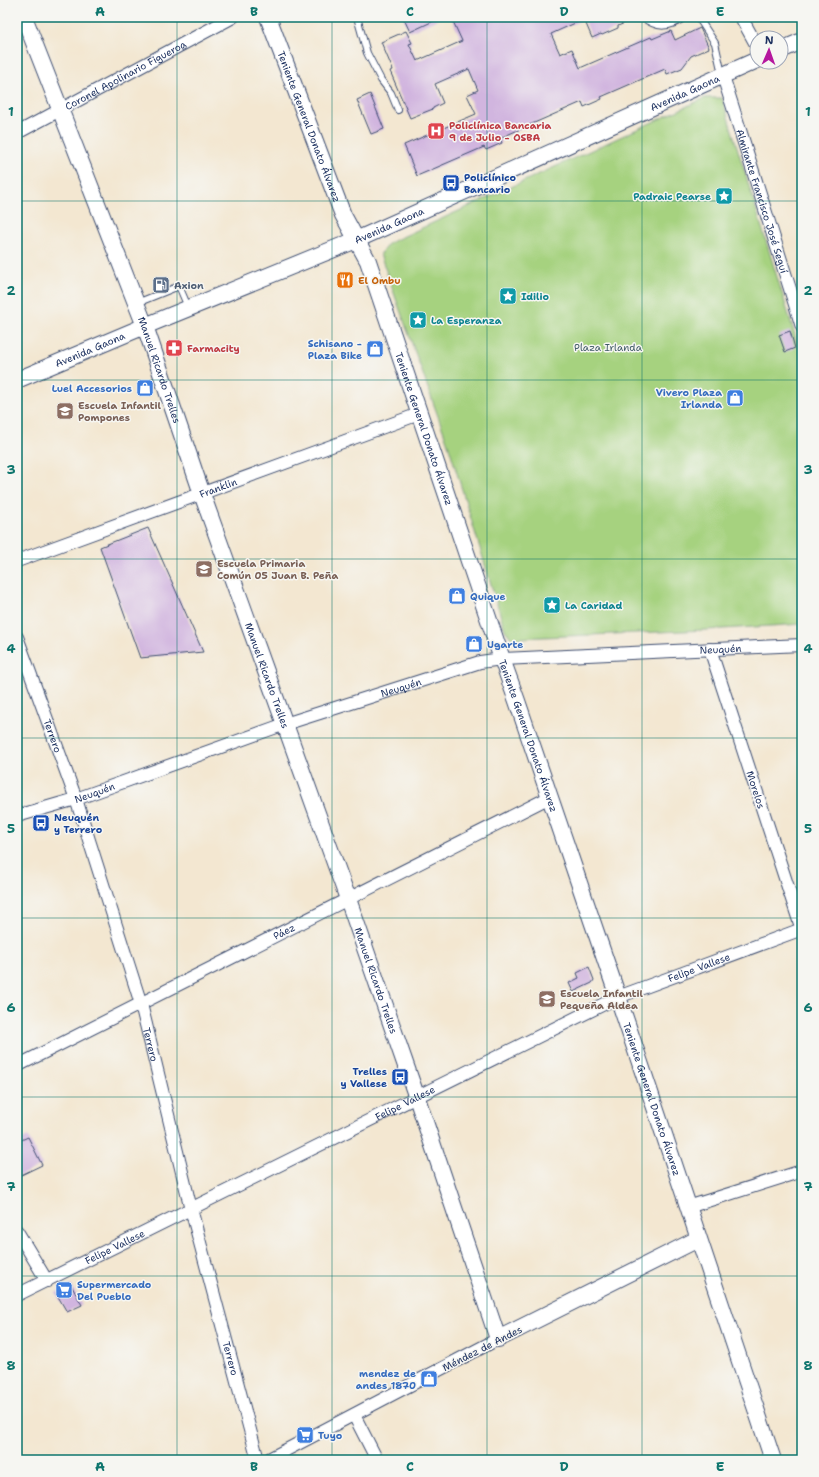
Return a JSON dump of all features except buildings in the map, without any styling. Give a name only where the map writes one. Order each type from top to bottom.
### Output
[{"type":"street","name":"Manuel Ricardo Trelles","points":[[24,17],[145,326],[202,494],[348,900],[498,1339]]},
{"type":"street","name":"Coronel Apolinario Figueroa","points":[[17,133],[233,17]]},
{"type":"street","name":"Teniente General Donato Álvarez","points":[[268,17],[344,215],[368,261],[618,997],[773,1460]]},
{"type":"street","points":[[741,17],[749,32]]},
{"type":"street","points":[[789,47],[802,41]]},
{"type":"street","name":"Avenida Gaona","points":[[17,380],[356,240],[749,64]]},
{"type":"street","name":"Almirante Francisco José Seguí","points":[[723,76],[802,327]]},
{"type":"street","name":"Franklin","points":[[17,561],[419,414]]},
{"type":"street","name":"Terrero","points":[[17,637],[76,798],[141,1004],[191,1210],[258,1460]]},
{"type":"street","name":"Neuquén","points":[[17,816],[76,798],[285,724],[480,662],[502,659],[802,645]]},
{"type":"street","name":"Morelos","points":[[710,649],[802,929]]},
{"type":"street","name":"Páez","points":[[17,1066],[550,797]]},
{"type":"street","name":"Felipe Vallese","points":[[17,1295],[618,997],[802,929]]},
{"type":"street","points":[[688,1207],[802,1171]]},
{"type":"street","points":[[17,1231],[47,1281]]},
{"type":"street","name":"Méndez de Andes","points":[[267,1460],[498,1339],[698,1239]]},
{"type":"street","points":[[354,1414],[377,1460]]},
{"type":"lane","points":[[357,17],[367,53],[381,80],[391,93],[398,110]]},
{"type":"lane","points":[[642,17],[651,24],[663,25],[675,24],[685,17]]},
{"type":"lane","points":[[698,17],[715,43],[723,76]]},
{"type":"lane","points":[[136,304],[179,286],[188,309]]},
{"type":"green space","name":"Plaza Irlanda","points":[[705,98],[722,98],[802,358],[802,624],[706,630],[519,638],[513,640],[505,630],[449,447],[380,254],[389,243]]},
{"type":"place","name":"Policlínica Bancaria 9 de Julio - OSBA","points":[[436,131]]},
{"type":"place","name":"Policlínico Bancario","points":[[451,183]]},
{"type":"place","name":"Padraic Pearse","points":[[724,196]]},
{"type":"place","name":"El Ombu","points":[[345,280]]},
{"type":"place","name":"Axion","points":[[161,285]]},
{"type":"place","name":"Idilio","points":[[508,296]]},
{"type":"place","name":"La Esperanza","points":[[418,320]]},
{"type":"place","name":"Farmacity","points":[[174,348]]},
{"type":"place","name":"Schisano - Plaza Bike","points":[[375,349]]},
{"type":"place","name":"Luel Accesorios","points":[[145,388]]},
{"type":"place","name":"Vivero Plaza Irlanda","points":[[735,398]]},
{"type":"place","name":"Escuela Infantil Pompones","points":[[65,411]]},
{"type":"place","name":"Escuela Primaria Común 05 Juan B. Peña","points":[[204,569]]},
{"type":"place","name":"Quique","points":[[457,596]]},
{"type":"place","name":"La Caridad","points":[[552,605]]},
{"type":"place","name":"Ugarte","points":[[474,644]]},
{"type":"place","name":"Neuquén y Terrero","points":[[41,823]]},
{"type":"place","name":"Escuela Infantil Pequeña Aldea","points":[[547,999]]},
{"type":"place","name":"Trelles y Vallese","points":[[400,1077]]},
{"type":"place","name":"Supermercado Del Pueblo","points":[[64,1290]]},
{"type":"place","name":"mendez de andes 1870","points":[[429,1379]]},
{"type":"place","name":"Tuyo","points":[[305,1435]]}]
